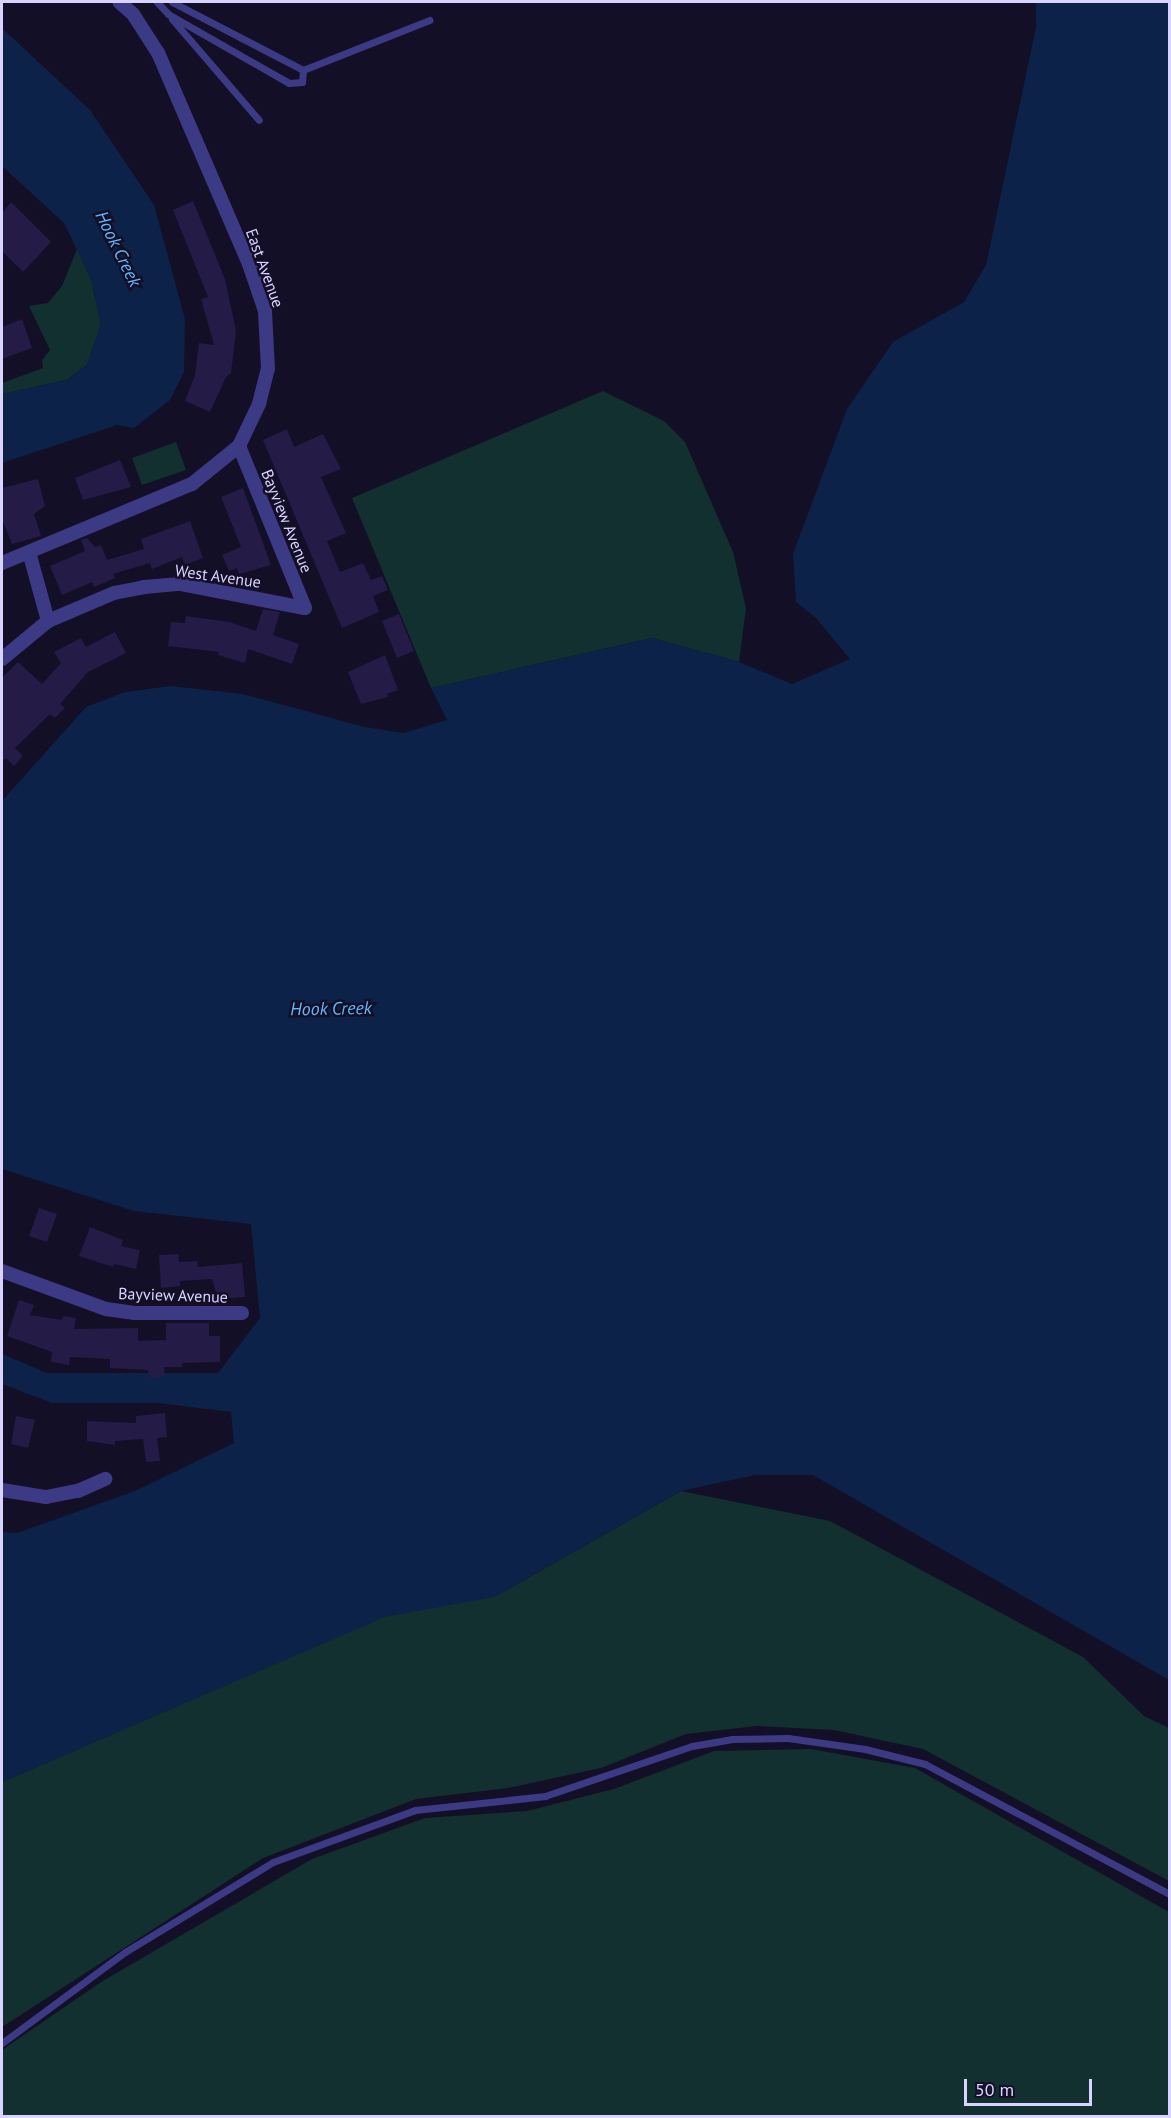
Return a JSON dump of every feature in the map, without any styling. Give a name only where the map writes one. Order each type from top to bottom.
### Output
[{"type":"street","name":"East Avenue","points":[[2,563],[173,495],[239,446],[259,404],[268,369],[265,311],[158,53],[133,14],[119,2]]},
{"type":"street","name":"Bayview Avenue","points":[[239,446],[305,608]]},
{"type":"street","points":[[29,552],[48,621]]},
{"type":"street","name":"West Avenue","points":[[2,659],[48,621],[114,592],[180,584],[305,608]]},
{"type":"street","name":"Bayview Avenue","points":[[2,1271],[106,1309],[135,1313],[242,1313]]},
{"type":"street","points":[[2,1490],[46,1497],[78,1491],[105,1479]]},
{"type":"lane","points":[[157,2],[259,120]]},
{"type":"lane","points":[[172,2],[303,70],[429,20]]},
{"type":"lane","points":[[168,14],[289,82],[302,82],[303,70]]},
{"type":"lane","points":[[2,2043],[125,1952],[273,1862],[415,1810],[545,1796],[692,1746],[732,1739],[799,1740],[865,1749],[925,1764],[1170,1894]]},
{"type":"green space","points":[[77,249],[91,279],[101,324],[87,365],[67,380],[2,394],[2,383],[43,368],[42,360],[50,350],[29,306],[48,303],[62,286]]},
{"type":"green space","points":[[603,391],[664,421],[685,442],[733,552],[746,608],[739,662],[652,638],[431,688],[352,498]]},
{"type":"green space","points":[[176,442],[186,470],[142,485],[132,458]]},
{"type":"green space","points":[[681,1491],[830,1521],[1083,1657],[1144,1716],[1169,1728],[1169,1881],[923,1749],[834,1730],[757,1726],[686,1734],[601,1768],[508,1788],[416,1799],[263,1858],[2,2027],[2,1782],[385,1616],[503,1592]]},
{"type":"green space","points":[[811,1749],[915,1768],[1169,1912],[1169,2116],[2,2116],[2,2050],[101,1982],[312,1859],[425,1818],[527,1811],[614,1789],[714,1751]]},
{"type":"water","name":"Hook Creek","points":[[1036,2],[1169,2],[1169,1680],[813,1475],[755,1475],[681,1491],[494,1597],[385,1617],[2,1782],[2,1532],[17,1533],[135,1491],[234,1443],[231,1412],[158,1403],[52,1403],[2,1384],[2,1354],[47,1373],[218,1373],[260,1318],[251,1224],[134,1211],[2,1169],[2,801],[86,707],[125,692],[171,686],[243,694],[365,727],[403,733],[447,720],[431,688],[652,638],[739,662],[792,684],[850,659],[816,618],[796,602],[793,554],[847,409],[893,342],[964,302],[986,265],[1036,27]]},
{"type":"water","name":"Hook Creek","points":[[2,28],[90,110],[154,205],[185,319],[184,372],[170,400],[134,428],[117,425],[2,463],[2,394],[68,380],[87,365],[101,324],[91,279],[64,223],[2,166]]},
{"type":"building","points":[[193,201],[225,279],[236,331],[231,373],[226,377],[210,412],[185,401],[195,375],[199,343],[214,345],[201,299],[208,297],[173,210]]},
{"type":"building","points":[[11,202],[51,242],[23,272],[2,251],[2,213]]},
{"type":"building","points":[[22,319],[32,348],[2,359],[2,327]]},
{"type":"building","points":[[287,429],[294,447],[323,434],[341,469],[321,477],[346,533],[327,541],[340,572],[363,563],[371,580],[382,576],[388,590],[373,596],[379,612],[342,628],[263,440]]},
{"type":"building","points":[[120,460],[131,487],[83,500],[75,478]]},
{"type":"building","points":[[38,479],[45,506],[34,514],[41,536],[12,544],[2,519],[2,488]]},
{"type":"building","points":[[243,488],[271,565],[239,574],[237,568],[229,571],[222,555],[241,547],[221,497]]},
{"type":"building","points":[[190,521],[203,558],[185,565],[182,557],[152,569],[150,563],[113,574],[115,578],[94,587],[92,582],[62,595],[50,566],[85,551],[81,540],[87,538],[95,547],[101,545],[107,560],[144,549],[141,539]]},
{"type":"building","points":[[263,609],[280,612],[273,635],[299,644],[292,664],[248,649],[245,663],[218,655],[219,652],[168,646],[171,622],[185,623],[186,616],[229,622],[256,631]]},
{"type":"building","points":[[399,614],[414,651],[397,658],[382,621]]},
{"type":"building","points":[[115,632],[126,653],[88,672],[60,704],[65,708],[55,718],[50,714],[15,748],[23,756],[14,766],[6,758],[2,762],[2,678],[18,662],[42,684],[61,663],[54,652],[81,638],[86,647]]},
{"type":"building","points":[[385,655],[398,690],[387,694],[388,697],[361,704],[348,672]]},
{"type":"building","points":[[39,1208],[57,1214],[47,1242],[29,1236]]},
{"type":"building","points":[[90,1227],[123,1240],[121,1246],[140,1250],[136,1269],[114,1264],[113,1267],[79,1256]]},
{"type":"building","points":[[178,1254],[179,1262],[197,1261],[198,1267],[242,1263],[245,1297],[218,1299],[212,1279],[180,1281],[180,1286],[161,1288],[159,1255]]},
{"type":"building","points":[[19,1300],[34,1305],[30,1315],[62,1320],[63,1316],[76,1318],[74,1329],[138,1328],[138,1341],[166,1340],[166,1323],[209,1323],[209,1336],[220,1336],[220,1362],[182,1363],[182,1367],[164,1367],[165,1377],[149,1378],[148,1370],[110,1368],[110,1359],[70,1357],[69,1365],[51,1362],[52,1352],[7,1336]]},
{"type":"building","points":[[165,1413],[167,1437],[157,1438],[160,1461],[146,1462],[143,1439],[115,1441],[115,1445],[87,1441],[87,1421],[136,1423],[136,1416]]},
{"type":"building","points":[[16,1416],[35,1420],[28,1448],[11,1444]]}]
